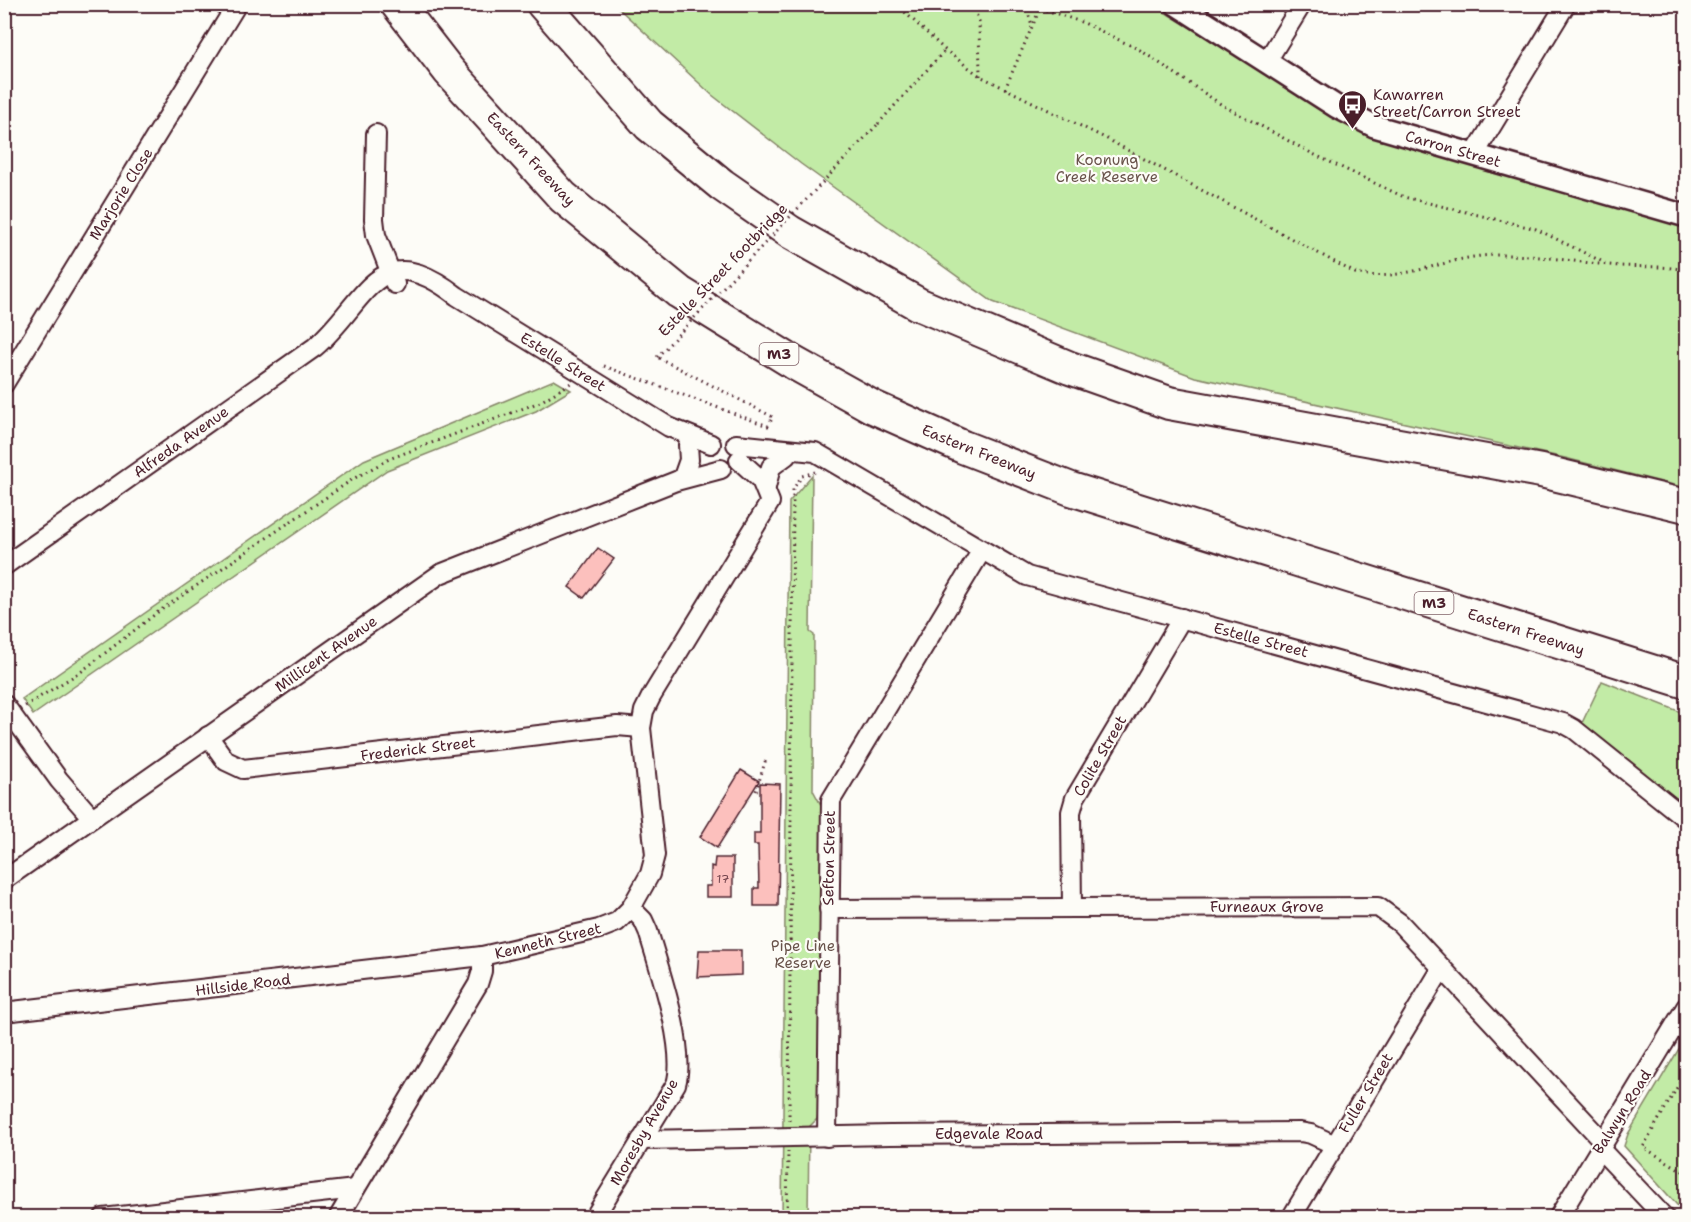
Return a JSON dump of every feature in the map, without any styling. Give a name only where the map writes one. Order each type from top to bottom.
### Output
[{"type":"highway","name":"Eastern Freeway","points":[[397,4],[449,71],[563,196],[679,291],[794,363],[873,407],[963,447],[1071,489],[1686,682]]},
{"type":"highway","points":[[543,4],[649,125],[722,185],[790,232],[918,304],[1070,368],[1169,403],[1540,471],[1686,506]]},
{"type":"street","name":"Marjorie Close","points":[[4,384],[237,4]]},
{"type":"street","name":"Carron Street","points":[[1176,4],[1356,118],[1413,138],[1686,216]]},
{"type":"street","points":[[1267,61],[1302,4]]},
{"type":"street","points":[[1474,155],[1566,4]]},
{"type":"street","points":[[376,134],[374,219],[376,235],[393,279]]},
{"type":"street","name":"Estelle Street","points":[[393,279],[418,283],[457,296],[669,427],[724,457],[806,450],[824,467]]},
{"type":"street","name":"Alfreda Avenue","points":[[4,566],[315,347],[352,310],[393,279]]},
{"type":"street","name":"Estelle Street","points":[[669,427],[688,445],[724,457],[786,456],[824,467],[1027,576],[1563,723],[1574,729],[1686,819]]},
{"type":"street","points":[[680,479],[689,460],[688,445]]},
{"type":"street","points":[[724,457],[766,487],[771,467],[786,456]]},
{"type":"street","name":"Millicent Avenue","points":[[4,880],[440,574],[680,479],[724,457]]},
{"type":"street","name":"Kenneth Street","points":[[724,457],[758,490],[760,504],[754,525]]},
{"type":"street","name":"Kenneth Street","points":[[338,1218],[478,984],[482,971],[482,956],[599,929],[617,922],[631,909],[650,874],[655,855],[641,728],[644,711],[754,525],[764,515],[770,502],[766,487]]},
{"type":"street","name":"Sefton Street","points":[[827,1137],[829,806],[833,794],[982,550]]},
{"type":"street","name":"Colite Street","points":[[1072,908],[1071,812],[1075,798],[1182,618]]},
{"type":"street","points":[[8,709],[87,821]]},
{"type":"street","name":"Frederick Street","points":[[208,736],[226,761],[243,769],[617,726],[641,728]]},
{"type":"street","name":"Furneaux Grove","points":[[829,909],[1370,906],[1385,911],[1400,922],[1443,968],[1665,1218]]},
{"type":"street","name":"Moresby Avenue","points":[[594,1218],[676,1084],[680,1056],[648,931],[643,920],[631,909]]},
{"type":"street","name":"Hillside Road","points":[[4,1012],[482,956]]},
{"type":"street","name":"Fuller Street","points":[[1291,1218],[1443,968]]},
{"type":"street","name":"Balwyn Road","points":[[1558,1218],[1686,1007]]},
{"type":"street","name":"Edgevale Road","points":[[641,1140],[1300,1132],[1311,1134],[1335,1145]]},
{"type":"street","points":[[104,1218],[355,1189]]},
{"type":"path","points":[[896,4],[945,51],[980,76],[1107,139],[1355,273],[1373,277],[1394,276],[1457,259],[1538,255],[1609,266],[1686,270]]},
{"type":"path","points":[[972,4],[979,21],[980,76]]},
{"type":"path","points":[[1024,4],[1032,27]]},
{"type":"path","points":[[1005,89],[1041,6],[1084,22],[1140,50],[1222,105],[1313,154],[1404,196],[1536,229],[1609,266]]},
{"type":"path","name":"Estelle Street footbridge","points":[[580,372],[586,361],[590,361],[768,426],[773,417],[657,357],[945,51]]},
{"type":"path","points":[[8,709],[82,671],[167,606],[353,479],[389,459],[540,402],[569,387],[580,372]]},
{"type":"path","points":[[787,1218],[793,489],[802,476],[824,467]]},
{"type":"path","points":[[756,792],[766,759]]},
{"type":"path","points":[[1686,1072],[1644,1148],[1686,1173]]},
{"type":"green space","name":"Koonung Creek Reserve","points":[[615,5],[1153,5],[1365,134],[1686,228],[1686,488],[1565,458],[1195,377],[993,302],[801,164],[712,95]]},
{"type":"green space","points":[[554,380],[571,390],[536,411],[387,470],[33,715],[22,699],[364,460]]},
{"type":"green space","name":"Pipe Line Reserve","points":[[812,475],[810,632],[814,635],[813,790],[822,807],[820,1106],[817,1119],[809,1127],[808,1217],[782,1218],[789,502]]},
{"type":"green space","points":[[1602,681],[1686,714],[1686,808],[1581,725]]},
{"type":"green space","points":[[1686,1037],[1686,1215],[1624,1146],[1628,1134]]},
{"type":"building","points":[[598,548],[614,559],[584,598],[569,587]]},
{"type":"building","points":[[741,770],[759,781],[717,848],[700,837]]},
{"type":"building","points":[[760,783],[780,784],[778,906],[754,906],[754,888],[759,888],[758,845],[754,845],[754,833],[760,833]]},
{"type":"building","points":[[715,858],[733,858],[733,897],[706,897],[706,886],[711,886],[711,866],[714,867]]},
{"type":"building","points":[[699,950],[741,950],[741,975],[697,977]]},
{"type":"place","name":"Kawarren Street/Carron Street","points":[[1352,130]]}]
